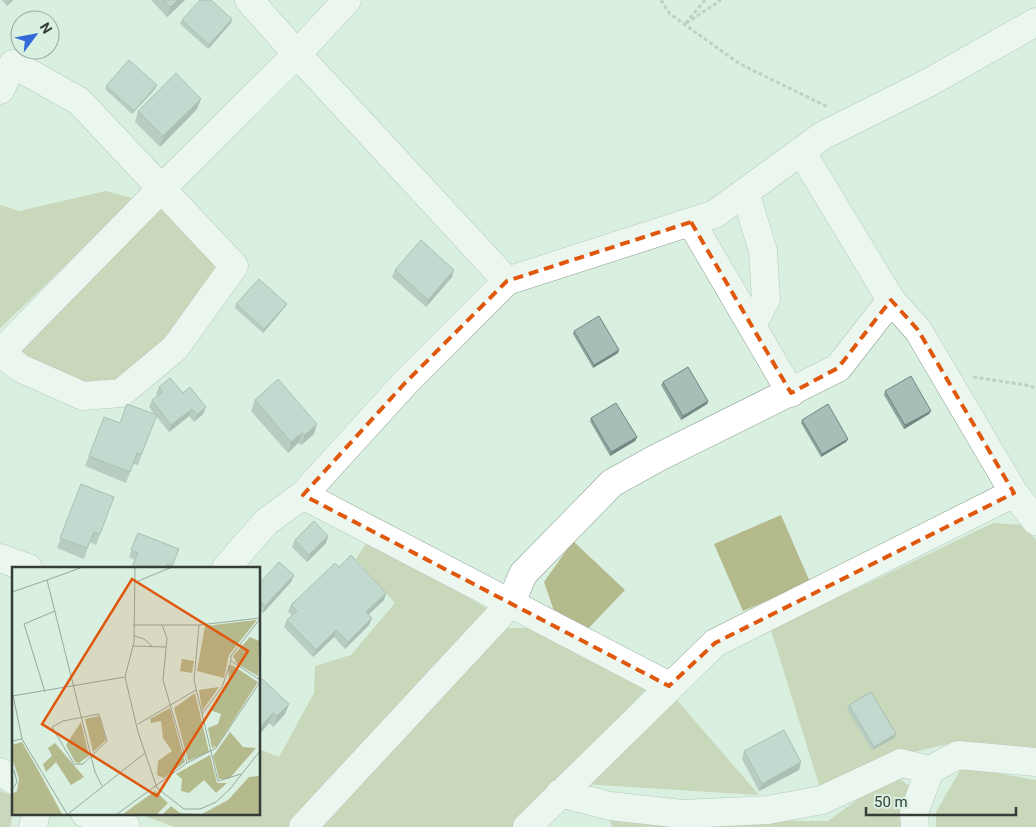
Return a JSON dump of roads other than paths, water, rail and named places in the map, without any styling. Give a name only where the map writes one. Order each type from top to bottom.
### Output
[{"type":"street","points":[[249,0],[507,281]]},
{"type":"street","points":[[0,90],[13,64],[79,101],[161,189],[234,266],[175,348],[121,393],[83,396],[20,368],[0,353],[161,189],[297,54],[347,0]]},
{"type":"street","points":[[227,567],[266,522],[303,495],[405,383],[507,281],[715,214],[822,136],[1033,28]]},
{"type":"street","points":[[801,151],[891,300],[918,330],[1014,494],[1036,521]]},
{"type":"street","points":[[745,192],[764,250],[766,299],[752,326]]},
{"type":"street","points":[[691,222],[791,393]]},
{"type":"street","points":[[303,827],[510,603],[523,574],[612,483],[657,458],[838,368],[891,300]]},
{"type":"street","points":[[527,827],[715,643],[1014,494]]},
{"type":"street","points":[[303,495],[669,686]]},
{"type":"street","points":[[0,558],[25,567]]},
{"type":"street","points":[[915,827],[914,812],[930,770],[958,755],[1036,762]]},
{"type":"street","points":[[560,793],[610,806],[682,814],[768,810],[822,800],[901,763],[930,770]]},
{"type":"street","points":[[0,772],[12,779]]},
{"type":"street","points":[[33,827],[36,814]]},
{"type":"street","points":[[88,814],[126,827]]}]
